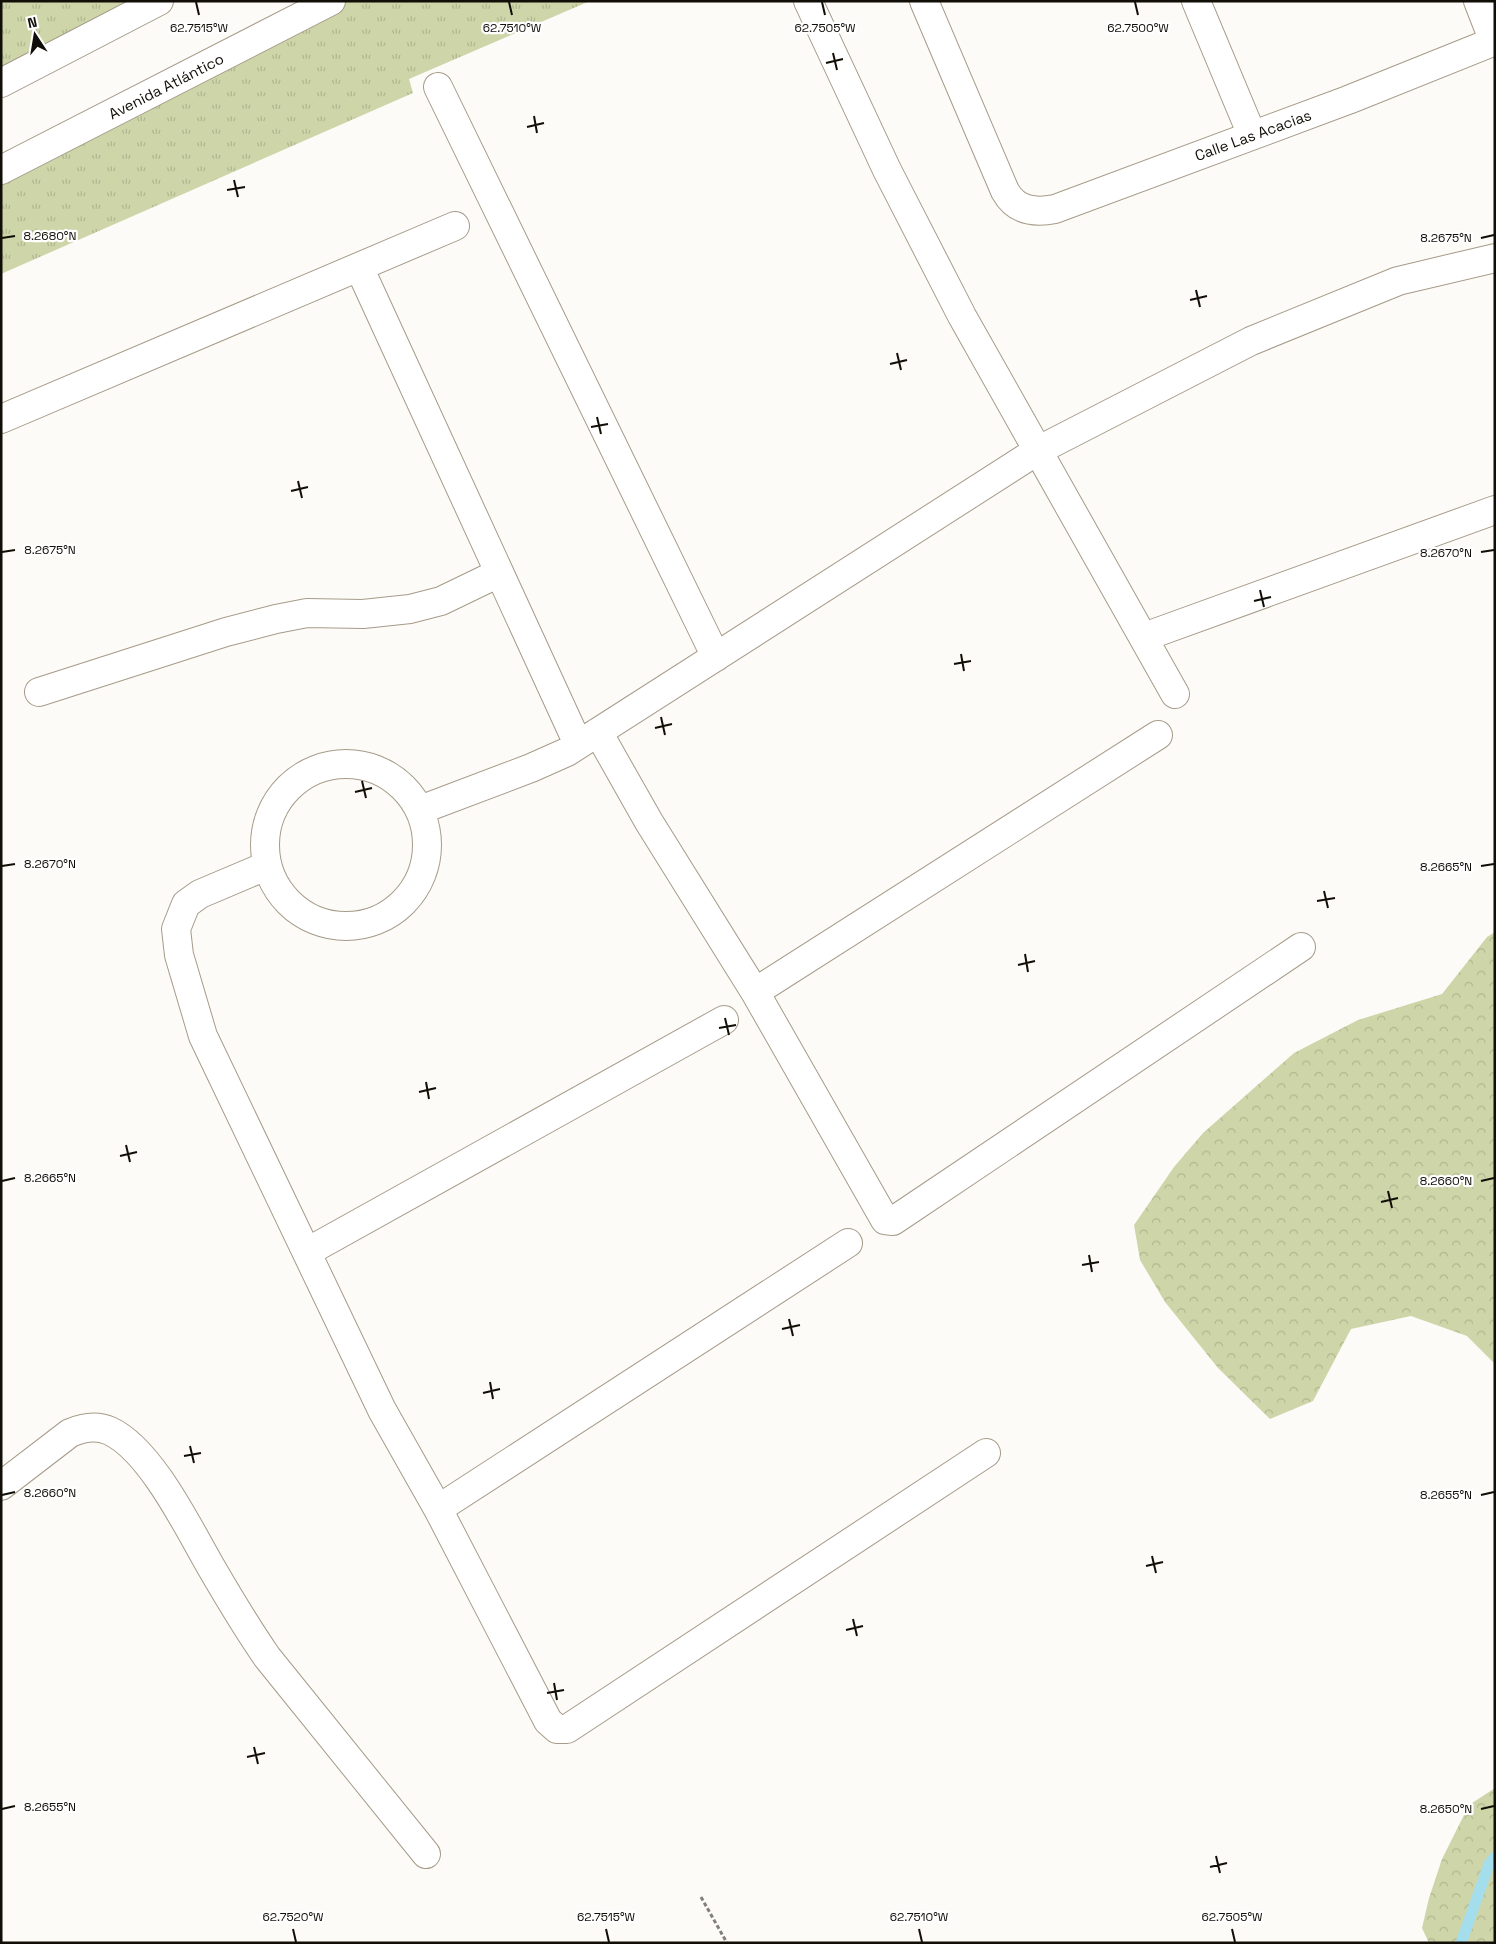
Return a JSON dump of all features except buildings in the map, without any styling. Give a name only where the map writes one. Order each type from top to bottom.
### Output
[{"type":"street","points":[[1,83],[159,1]]},
{"type":"street","name":"Avenida Atlántico","points":[[1,170],[331,1]]},
{"type":"street","points":[[808,1],[892,179],[962,316],[1036,451],[1175,694]]},
{"type":"street","name":"Calle Las Acacias","points":[[924,1],[1010,200],[1022,208],[1037,212],[1055,208],[1252,135],[1494,42]]},
{"type":"street","points":[[1196,1],[1252,135]]},
{"type":"street","points":[[1478,1],[1494,42]]},
{"type":"street","points":[[438,87],[716,657]]},
{"type":"street","points":[[1,418],[455,226]]},
{"type":"street","points":[[420,810],[531,768],[588,738],[1036,451],[1123,405],[1251,341],[1360,295],[1398,281],[1495,258]]},
{"type":"street","points":[[358,267],[499,573],[588,738],[649,822],[756,992],[885,1220],[893,1221],[1300,948]]},
{"type":"street","points":[[1144,637],[1495,510]]},
{"type":"street","points":[[39,692],[226,632],[276,619],[307,613],[364,614],[410,609],[441,601],[499,573]]},
{"type":"street","points":[[756,992],[1158,735]]},
{"type":"street","points":[[333,764],[360,765],[384,773],[406,789],[420,810],[427,835],[427,844],[426,861],[417,886],[400,906],[378,920],[351,926],[323,924],[298,911],[278,892],[266,866],[264,838],[271,812],[286,789],[309,772],[333,764]]},
{"type":"street","points":[[266,866],[200,894],[186,904],[176,929],[178,955],[203,1036],[382,1410],[438,1508],[548,1721],[556,1729],[567,1729],[986,1453]]},
{"type":"street","points":[[307,1252],[724,1020]]},
{"type":"street","points":[[438,1508],[848,1243]]},
{"type":"street","points":[[1,1486],[70,1433],[82,1428],[95,1427],[110,1431],[127,1442],[159,1480],[245,1626],[267,1657],[426,1854]]},
{"type":"path","points":[[700,1897],[727,1943]]},
{"type":"green space","points":[[1,1],[159,1],[1,83]]},
{"type":"green space","points":[[331,1],[590,1],[409,79],[413,93],[1,274],[1,170]]},
{"type":"green space","points":[[1495,932],[1495,1364],[1467,1336],[1411,1316],[1351,1329],[1313,1401],[1270,1419],[1218,1368],[1165,1302],[1140,1260],[1134,1225],[1174,1167],[1203,1133],[1294,1053],[1358,1020],[1442,994],[1487,937]]},
{"type":"green space","points":[[1495,1788],[1495,1943],[1429,1943],[1422,1928],[1429,1898],[1442,1859],[1469,1805]]},
{"type":"waterway","points":[[1461,1943],[1489,1864],[1495,1857]]}]
